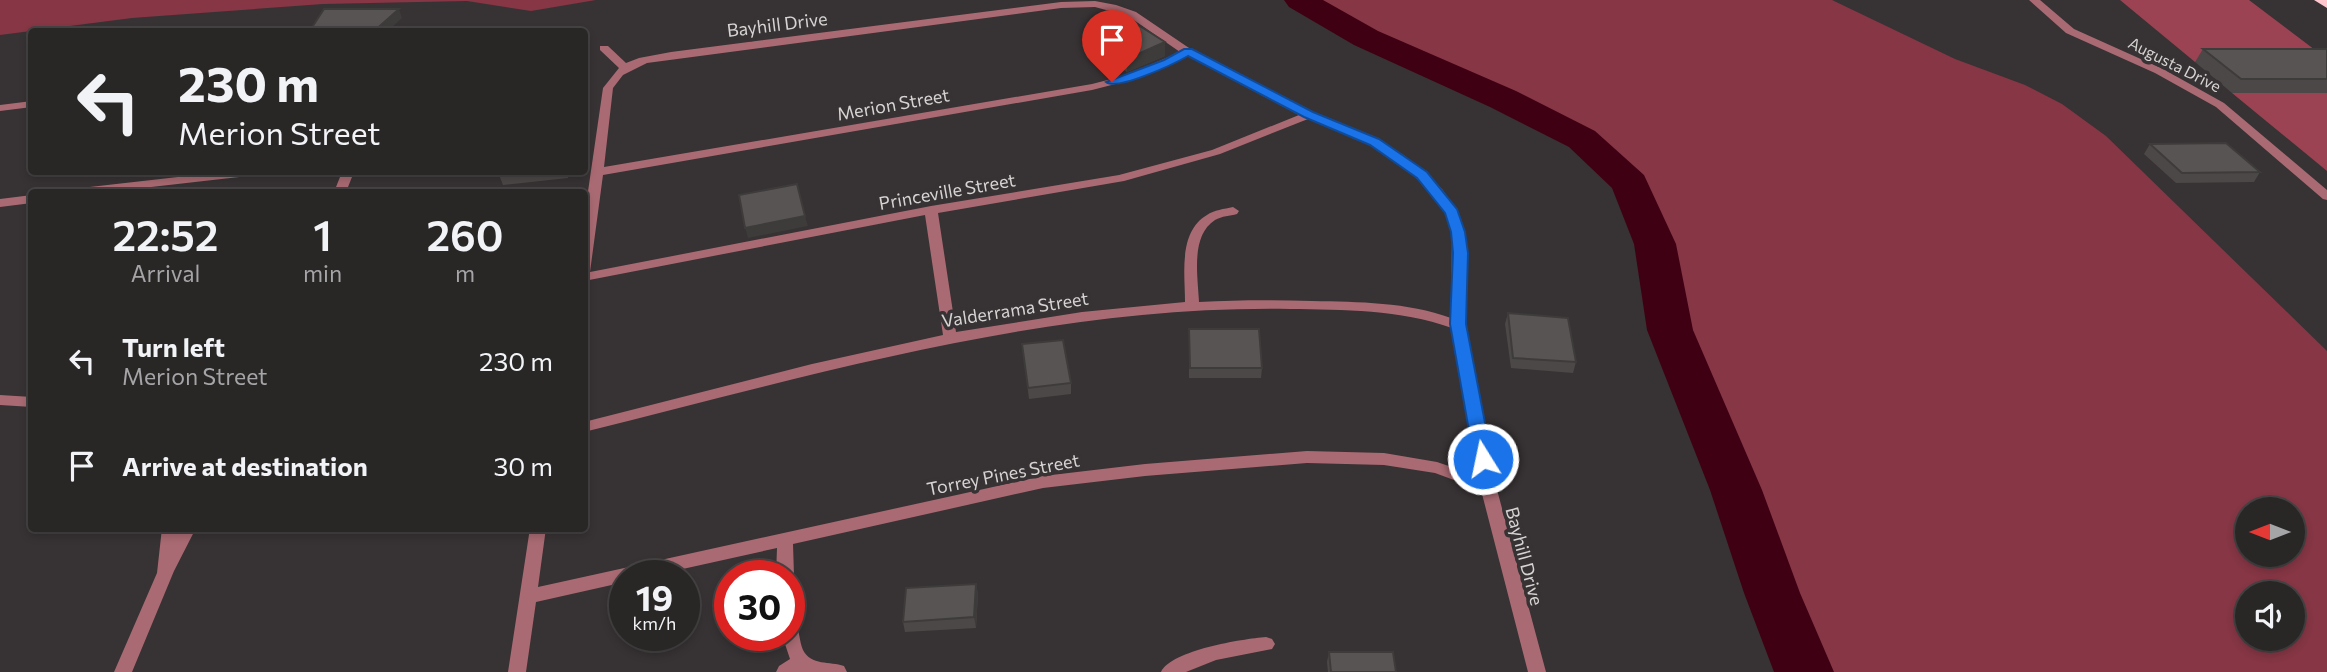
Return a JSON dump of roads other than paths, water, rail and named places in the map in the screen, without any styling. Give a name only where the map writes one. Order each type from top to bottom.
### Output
[{"type":"highway","points":[[2321,0],[2327,4]]},
{"type":"street","name":"Augusta Drive","points":[[2034,0],[2070,31],[2159,71],[2220,105],[2327,196]]},
{"type":"street","name":"Bayhill Drive","points":[[624,67],[646,59],[671,55],[1080,4],[1113,7],[1132,14],[1188,52],[1308,115],[1384,147],[1422,175],[1438,192],[1452,212],[1458,232],[1458,324],[1488,486],[1537,672]]},
{"type":"street","points":[[588,243],[608,88],[624,67],[604,48]]},
{"type":"street","name":"Merion Street","points":[[598,172],[1092,87],[1131,77],[1188,52]]},
{"type":"street","points":[[0,108],[28,104]]},
{"type":"street","name":"Princeville Street","points":[[588,276],[931,210],[1057,190],[1173,165],[1216,152],[1308,115]]},
{"type":"street","points":[[106,189],[222,175]]},
{"type":"street","points":[[0,203],[28,200]]},
{"type":"street","points":[[931,210],[950,337]]},
{"type":"street","points":[[1192,305],[1192,250],[1199,229],[1210,218],[1233,211]]},
{"type":"street","name":"Valderrama Street","points":[[588,426],[950,337],[1192,305],[1278,304],[1399,309],[1430,314],[1458,324]]},
{"type":"street","points":[[0,400],[28,402]]},
{"type":"street","name":"Torrey Pines Street","points":[[530,596],[1043,482],[1231,462],[1307,457],[1384,459],[1437,468],[1488,486]]},
{"type":"street","points":[[165,573],[170,532]]},
{"type":"street","points":[[123,672],[165,573],[186,532]]},
{"type":"street","points":[[517,672],[538,532]]},
{"type":"street","points":[[785,538],[785,560]]},
{"type":"street","points":[[1170,672],[1185,662],[1229,648],[1266,643]]},
{"type":"street","points":[[792,667],[838,672]]},
{"type":"waterway","points":[[1300,0],[1366,38],[1503,99],[1582,139],[1630,183],[1655,244],[1670,330],[1736,490],[1772,593],[1804,672]]}]
